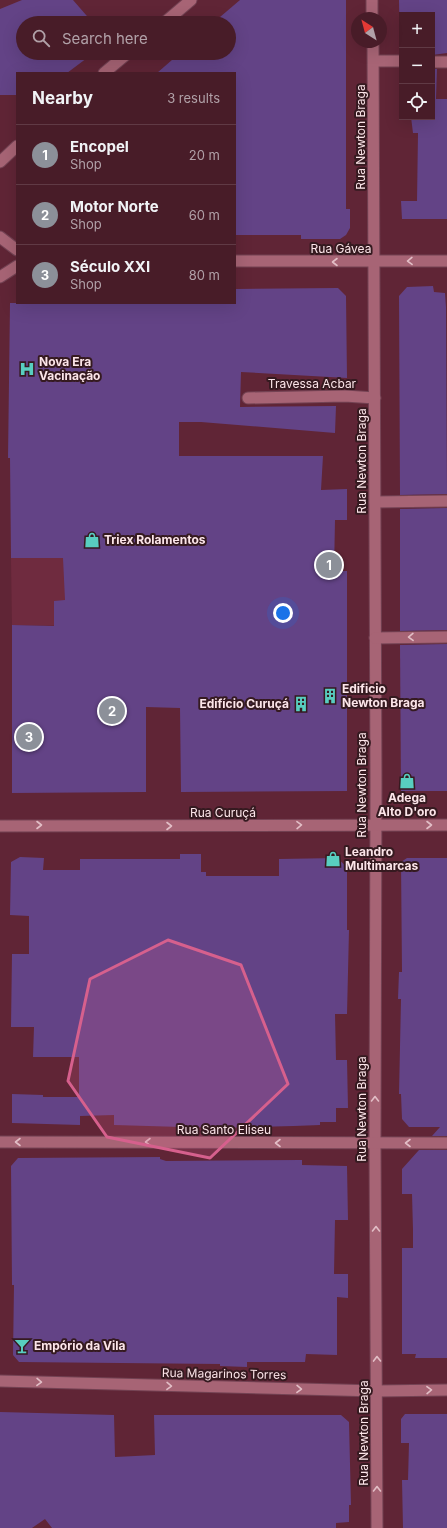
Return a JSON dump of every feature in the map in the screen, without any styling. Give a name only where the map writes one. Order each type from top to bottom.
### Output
[{"type":"street","points":[[172,16],[191,0]]},
{"type":"street","points":[[372,0],[372,12]]},
{"type":"street","name":"Rua Newton Braga","points":[[373,48],[377,1528]]},
{"type":"street","points":[[105,72],[120,60]]},
{"type":"street","points":[[374,61],[399,61]]},
{"type":"street","points":[[435,62],[447,62]]},
{"type":"street","points":[[0,162],[16,147]]},
{"type":"street","points":[[0,236],[16,249]]},
{"type":"street","name":"Rua Gávea","points":[[236,261],[447,261]]},
{"type":"street","points":[[0,277],[16,267]]},
{"type":"street","name":"Travessa Acbar","points":[[248,398],[345,396],[375,398]]},
{"type":"street","points":[[375,502],[447,501]]},
{"type":"street","points":[[375,638],[447,637]]},
{"type":"street","name":"Rua Curuçá","points":[[0,826],[447,825]]},
{"type":"street","name":"Rua Santo Eliseu","points":[[0,1142],[447,1143]]},
{"type":"street","name":"Rua Magarinos Torres","points":[[0,1381],[377,1391],[447,1390]]},
{"type":"highlighted area","points":[[168,940],[241,965],[288,1084],[210,1158],[107,1137],[68,1081],[90,979]]},
{"type":"shaded area","points":[[11,558],[139,558],[78,626],[12,625]]},
{"type":"building","points":[[22,0],[73,0],[87,16],[16,16],[16,60],[84,60],[68,72],[16,72],[16,95],[0,95],[0,9]]},
{"type":"building","points":[[240,0],[346,0],[346,209],[350,209],[350,228],[346,235],[340,239],[301,239],[301,235],[236,235],[236,72],[158,72],[172,60],[236,60],[236,16],[221,16]]},
{"type":"building","points":[[399,0],[447,0],[447,53],[435,55],[435,12],[399,12]]},
{"type":"building","points":[[435,69],[437,69],[436,99],[447,99],[447,219],[402,219],[401,201],[417,201],[418,133],[413,133],[411,120],[435,120]]},
{"type":"building","points":[[433,286],[434,292],[445,293],[446,307],[447,494],[400,495],[399,296],[407,287]]},
{"type":"building","points":[[338,288],[346,296],[347,378],[241,372],[240,407],[336,406],[335,433],[201,422],[179,422],[179,456],[323,456],[321,490],[347,489],[347,520],[335,520],[334,571],[347,571],[347,791],[181,792],[180,708],[146,707],[146,792],[12,793],[12,625],[54,626],[54,601],[65,600],[63,558],[11,558],[10,458],[8,458],[10,303],[236,304],[236,289]]},
{"type":"building","points":[[447,508],[447,630],[400,631],[400,509]]},
{"type":"building","points":[[447,644],[447,791],[401,791],[400,645]]},
{"type":"building","points":[[180,854],[201,854],[201,872],[206,872],[206,876],[279,876],[279,859],[337,858],[347,867],[347,930],[349,930],[347,1014],[335,1014],[336,1060],[347,1060],[348,1108],[336,1108],[336,1122],[320,1122],[320,1125],[216,1128],[114,1125],[114,1115],[80,1116],[80,1125],[12,1123],[12,1094],[43,1095],[43,1097],[79,1097],[79,1057],[33,1057],[34,1027],[11,1027],[12,954],[29,954],[29,916],[10,915],[11,862],[20,857],[44,858],[43,870],[80,870],[80,859],[180,859]]},
{"type":"building","points":[[407,858],[447,858],[447,1136],[432,1136],[440,1127],[409,1127],[402,1119],[401,1094],[399,1094],[401,999],[398,999],[399,972],[402,972],[401,862]]},
{"type":"building","points":[[419,1150],[447,1150],[447,1358],[415,1358],[416,1354],[402,1354],[402,1248],[413,1248],[413,1230],[412,1194],[402,1194],[402,1169]]},
{"type":"building","points":[[160,1157],[160,1159],[166,1161],[302,1160],[302,1165],[347,1166],[348,1220],[335,1220],[334,1274],[348,1274],[348,1298],[337,1297],[337,1355],[306,1354],[305,1362],[247,1362],[247,1367],[220,1366],[220,1364],[19,1362],[13,1355],[14,1285],[12,1285],[11,1166],[18,1158]]},
{"type":"building","points":[[0,1412],[114,1415],[115,1457],[155,1455],[154,1415],[341,1415],[349,1422],[351,1505],[349,1505],[349,1522],[336,1523],[336,1528],[52,1528],[45,1519],[32,1528],[0,1528]]},
{"type":"building","points":[[405,1414],[447,1414],[447,1528],[403,1528],[402,1480],[408,1480],[409,1443],[401,1443],[401,1419]]},
{"type":"place","name":"Nova Era Vacinação","points":[[27,369]]},
{"type":"place","name":"Triex Rolamentos","points":[[92,540]]},
{"type":"place","name":"Encopel","points":[[329,565]]},
{"type":"place","name":"Edificio Newton Braga","points":[[330,696]]},
{"type":"place","name":"Edifício Curuçá","points":[[301,704]]},
{"type":"place","name":"Motor Norte","points":[[112,711]]},
{"type":"place","name":"Século XXI","points":[[29,737]]},
{"type":"place","name":"Adega Alto D'oro","points":[[407,781]]},
{"type":"place","name":"Leandro Multimarcas","points":[[333,859]]},
{"type":"place","name":"Empório da Vila","points":[[22,1346]]}]
